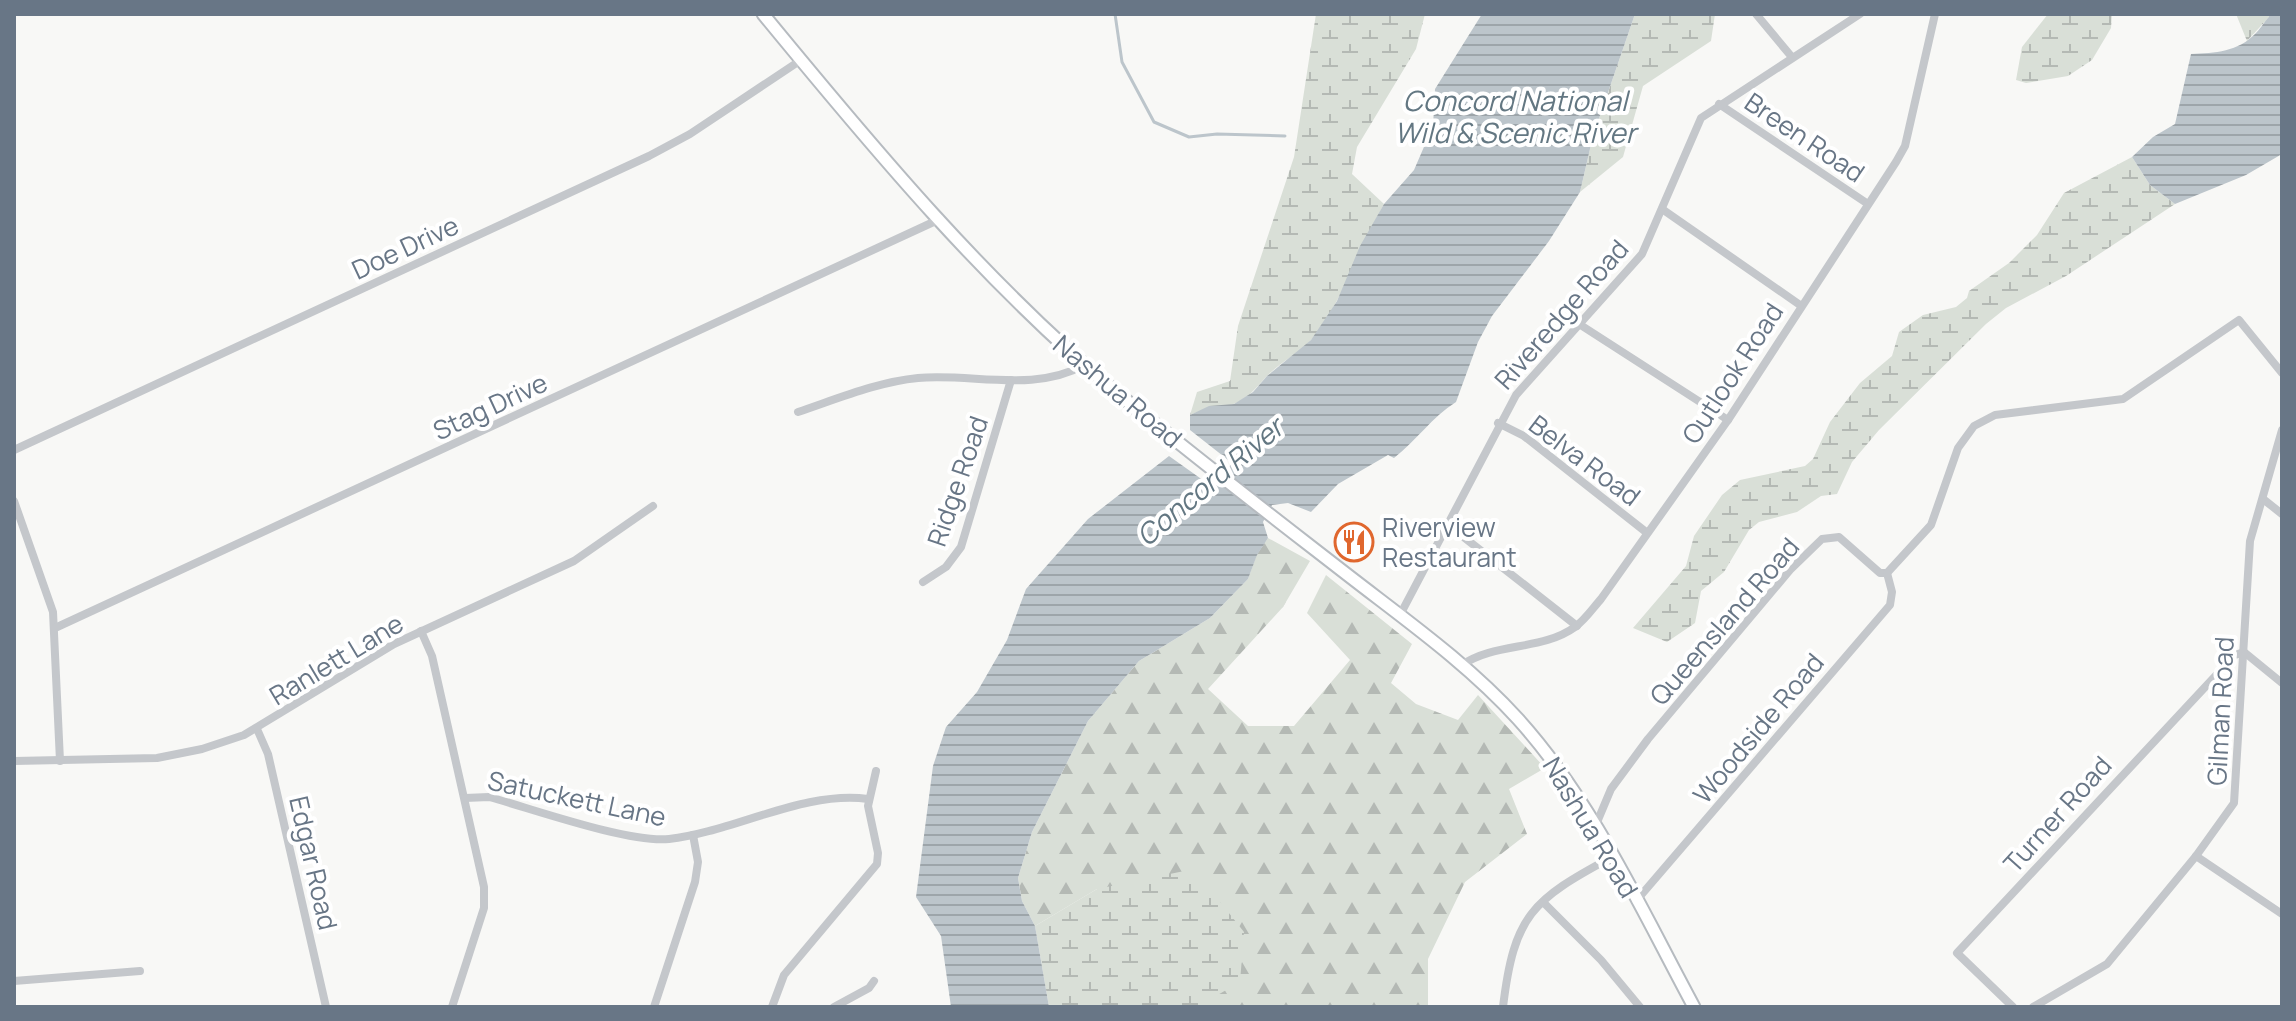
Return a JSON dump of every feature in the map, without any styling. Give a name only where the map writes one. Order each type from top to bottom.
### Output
[{"type":"main road","name":"Nashua Road","points":[[763,14],[996,281],[1084,365],[1462,665],[1530,733],[1595,827],[1694,1007]]},
{"type":"street","points":[[1756,14],[1791,56]]},
{"type":"street","name":"Riveredge Road","points":[[1400,615],[1498,423],[1516,395],[1639,259],[1695,127],[1719,104],[1860,14]]},
{"type":"street","name":"Outlook Road","points":[[1462,665],[1478,656],[1549,640],[1577,626],[1601,599],[1728,420],[1905,146],[1935,14]]},
{"type":"street","name":"Doe Drive","points":[[14,450],[641,160],[698,130],[801,60]]},
{"type":"street","name":"Breen Road","points":[[1719,104],[1868,204]]},
{"type":"street","points":[[1662,209],[1800,305]]},
{"type":"street","name":"Stag Drive","points":[[55,628],[940,219]]},
{"type":"street","points":[[1887,573],[1931,525],[1958,448],[1974,426],[1995,415],[2123,399],[2239,320],[2282,373]]},
{"type":"street","points":[[1579,324],[1728,420]]},
{"type":"street","points":[[798,412],[905,380],[934,377],[1011,380],[1068,372],[1084,365]]},
{"type":"street","name":"Ridge Road","points":[[923,582],[946,567],[961,547],[1011,380]]},
{"type":"street","name":"Belva Road","points":[[1498,423],[1524,436],[1646,532]]},
{"type":"street","name":"Gilman Road","points":[[2033,1007],[2107,964],[2196,856],[2235,800],[2250,541],[2282,430]]},
{"type":"street","points":[[2263,499],[2282,514]]},
{"type":"street","points":[[14,501],[49,598],[55,628],[60,761]]},
{"type":"street","name":"Ranlett Lane","points":[[14,761],[173,756],[257,729],[379,653],[566,565],[653,506]]},
{"type":"street","points":[[1447,524],[1577,626]]},
{"type":"street","name":"Queensland Road","points":[[1595,827],[1611,789],[1648,739],[1790,570],[1822,539],[1839,537],[1880,573],[1887,573]]},
{"type":"street","name":"Woodside Road","points":[[1636,901],[1890,605],[1892,592],[1887,573]]},
{"type":"street","points":[[421,631],[432,656],[485,898],[452,1007]]},
{"type":"street","points":[[2244,652],[2282,683]]},
{"type":"street","name":"Turner Road","points":[[2013,1007],[1957,953],[2169,722],[2235,655],[2244,652]]},
{"type":"street","name":"Edgar Road","points":[[257,729],[268,754],[326,1007]]},
{"type":"street","points":[[772,1007],[784,975],[874,869],[878,853],[868,799],[876,771]]},
{"type":"street","name":"Satuckett Lane","points":[[465,798],[489,797],[650,839],[693,835],[834,799],[868,799]]},
{"type":"street","points":[[654,1007],[695,882],[698,862],[693,835]]},
{"type":"street","points":[[2196,856],[2282,914]]},
{"type":"street","points":[[1503,1007],[1514,943],[1522,925],[1543,902],[1573,879],[1612,857]]},
{"type":"street","points":[[1543,902],[1601,960],[1640,1007]]},
{"type":"street","points":[[14,981],[140,971]]},
{"type":"street","points":[[834,1007],[869,988],[874,981]]},
{"type":"green space","points":[[1316,14],[1425,14],[1416,49],[1357,147],[1352,174],[1384,204],[1341,293],[1311,340],[1241,400],[1190,415],[1197,392],[1230,381],[1238,326],[1294,157]]},
{"type":"green space","points":[[1635,14],[1715,14],[1711,41],[1643,86],[1623,157],[1580,192],[1593,136]]},
{"type":"green space","points":[[2048,14],[2112,14],[2111,28],[2092,60],[2068,76],[2026,83],[2016,80],[2022,47]]},
{"type":"green space","points":[[2236,14],[2272,14],[2247,41]]},
{"type":"green space","points":[[2132,157],[2150,185],[2175,204],[2066,276],[2006,308],[1986,324],[1879,430],[1852,462],[1837,494],[1821,496],[1797,512],[1759,522],[1749,530],[1724,572],[1701,591],[1695,623],[1667,642],[1633,628],[1686,566],[1694,536],[1722,495],[1740,480],[1805,466],[1813,459],[1830,422],[1860,383],[1892,356],[1899,332],[1923,315],[1956,307],[1967,298],[1969,291],[2009,263],[2037,235],[2064,193]]},
{"type":"green space","points":[[1268,538],[1310,561],[1283,607],[1208,689],[1248,726],[1294,726],[1350,660],[1307,613],[1326,575],[1412,644],[1391,683],[1416,704],[1458,720],[1478,695],[1545,768],[1509,789],[1527,834],[1465,882],[1428,959],[1428,1007],[1209,1007],[1209,1000],[1097,889],[1035,926],[1022,901],[1018,878],[1032,832],[1088,721],[1139,661],[1210,618],[1248,579],[1257,554]]},
{"type":"green space","points":[[1194,869],[1244,932],[1240,982],[1209,1000],[1209,1007],[1049,1007],[1035,926],[1097,889]]},
{"type":"water","name":"Concord National Wild & Scenic River","points":[[1482,14],[1635,14],[1593,136],[1580,192],[1549,241],[1492,316],[1478,342],[1456,402],[1394,458],[1388,455],[1338,484],[1311,512],[1288,503],[1272,505],[1263,522],[1268,538],[1257,555],[1248,579],[1210,618],[1139,661],[1088,721],[1032,832],[1018,878],[1022,901],[1035,926],[1049,1007],[951,1007],[941,936],[916,897],[933,766],[946,727],[977,692],[1007,640],[1026,589],[1088,519],[1169,456],[1214,488],[1232,463],[1190,430],[1190,415],[1209,406],[1234,404],[1253,392],[1267,376],[1311,340],[1337,301],[1360,246],[1384,204],[1414,170],[1433,126],[1435,89]]},
{"type":"water","points":[[2272,14],[2282,14],[2282,154],[2246,175],[2175,204],[2150,185],[2132,157],[2153,137],[2175,124],[2191,54],[2234,48],[2256,33]]},
{"type":"waterway","points":[[1115,14],[1122,62],[1154,122],[1189,137],[1217,134],[1285,136]]},
{"type":"place","name":"Riverview Restaurant","points":[[1354,542]]},
{"type":"water label","name":"Concord River","points":[[1209,481]]}]
